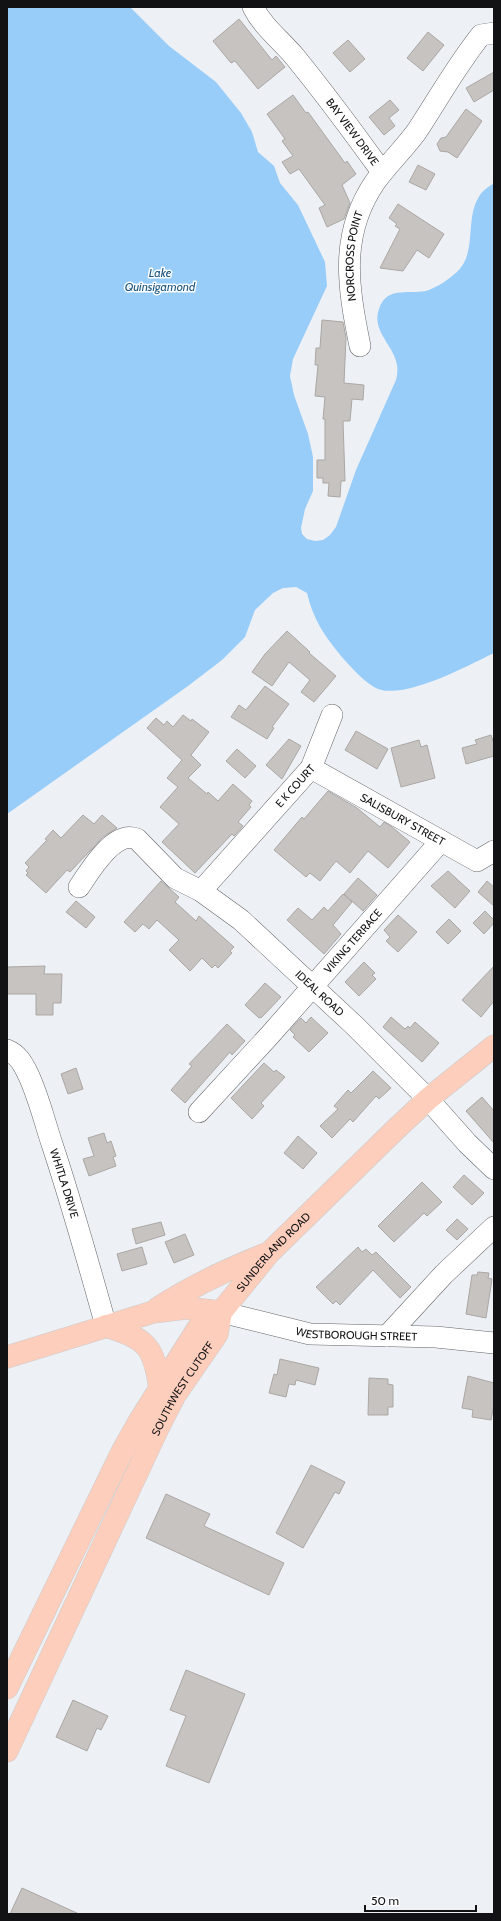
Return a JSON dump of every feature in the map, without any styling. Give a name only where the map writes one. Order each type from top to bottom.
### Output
[{"type":"main road","name":"SUNDERLAND ROAD","points":[[221,1312],[269,1253],[335,1186],[428,1099],[494,1046]]},
{"type":"main road","points":[[153,1312],[179,1295],[229,1269],[269,1253]]},
{"type":"main road","points":[[7,1357],[153,1312],[186,1308],[221,1312]]},
{"type":"main road","name":"SOUTHWEST CUTOFF","points":[[8,1684],[122,1452],[200,1325],[221,1312]]},
{"type":"main road","name":"SOUTHWEST CUTOFF","points":[[7,1751],[158,1428],[175,1395],[218,1334],[221,1312]]},
{"type":"main road","points":[[106,1326],[131,1334],[143,1342],[154,1358],[160,1388]]},
{"type":"street","name":"BAY VIEW DRIVE","points":[[254,7],[264,24],[287,47],[382,172],[404,148],[481,35],[494,33]]},
{"type":"street","name":"NORCROSS POINT","points":[[360,346],[351,297],[349,250],[355,222],[360,209],[382,172]]},
{"type":"street","name":"E K COURT","points":[[201,891],[311,768],[332,715]]},
{"type":"street","name":"SALISBURY STREET","points":[[311,768],[477,861],[494,851]]},
{"type":"street","name":"IDEAL ROAD","points":[[79,887],[101,856],[114,844],[131,837],[137,840],[175,878],[201,891],[241,920],[355,1026],[428,1099],[467,1143],[494,1169]]},
{"type":"street","name":"VIKING TERRACE","points":[[199,1112],[441,841]]},
{"type":"street","name":"WHITLA DRIVE","points":[[7,1050],[17,1055],[21,1061],[28,1073],[36,1095],[60,1168],[106,1326]]},
{"type":"street","points":[[387,1336],[444,1274],[494,1227]]},
{"type":"street","name":"WESTBOROUGH STREET","points":[[221,1312],[310,1334],[436,1337],[494,1343]]},
{"type":"water","name":"Lake Quinsigamond","points":[[7,7],[130,7],[169,46],[216,82],[241,113],[252,132],[258,152],[274,166],[280,183],[298,205],[325,262],[327,286],[293,359],[290,376],[294,395],[308,434],[313,457],[313,491],[305,509],[301,528],[302,534],[307,539],[315,541],[323,540],[330,535],[336,527],[356,470],[396,380],[397,365],[395,358],[380,331],[378,324],[377,317],[383,301],[388,296],[401,292],[422,292],[429,290],[444,282],[457,272],[467,255],[475,204],[481,193],[494,183],[494,653],[452,673],[417,686],[400,690],[386,691],[374,687],[365,681],[341,656],[329,641],[316,619],[307,593],[296,587],[283,588],[273,593],[255,610],[245,637],[222,660],[188,686],[7,814]]},
{"type":"building","points":[[239,19],[272,60],[276,56],[285,67],[258,89],[235,61],[231,63],[213,41]]},
{"type":"building","points":[[428,32],[444,45],[423,71],[407,58]]},
{"type":"building","points":[[348,40],[365,59],[350,72],[333,53]]},
{"type":"building","points":[[494,72],[494,90],[474,102],[466,88]]},
{"type":"building","points":[[293,95],[306,113],[308,112],[345,163],[347,161],[356,174],[342,185],[350,203],[344,219],[327,227],[319,208],[325,205],[299,169],[290,174],[282,162],[293,156],[282,141],[285,139],[267,114]]},
{"type":"building","points":[[390,100],[399,110],[389,118],[395,126],[384,135],[369,117]]},
{"type":"building","points":[[466,109],[482,121],[457,158],[448,152],[440,151],[437,144],[441,138],[446,137]]},
{"type":"building","points":[[418,165],[435,174],[426,190],[409,182]]},
{"type":"building","points":[[398,204],[444,234],[429,258],[417,250],[403,271],[380,268],[400,229],[395,226],[397,224],[389,218]]},
{"type":"building","points":[[322,320],[343,322],[346,338],[344,383],[364,385],[363,400],[352,399],[350,421],[343,421],[345,481],[341,481],[340,497],[328,496],[329,483],[323,483],[323,478],[317,478],[317,460],[325,460],[325,419],[323,419],[325,397],[315,396],[318,365],[315,365],[316,348],[320,348]]},
{"type":"building","points":[[287,631],[310,652],[309,653],[336,676],[314,702],[301,692],[310,680],[289,662],[272,686],[252,672],[265,654]]},
{"type":"building","points":[[265,686],[289,704],[272,727],[274,728],[267,739],[231,717],[239,705],[246,710]]},
{"type":"building","points":[[183,715],[191,721],[192,719],[209,732],[191,755],[201,765],[188,778],[218,801],[233,784],[252,801],[249,805],[251,807],[238,822],[243,826],[234,836],[232,834],[195,873],[162,842],[179,824],[160,807],[178,787],[167,778],[182,760],[147,728],[156,718],[164,725],[167,721],[173,727]]},
{"type":"building","points":[[356,731],[388,749],[377,769],[345,750]]},
{"type":"building","points":[[491,735],[494,744],[494,756],[466,764],[462,748],[477,744],[475,740]]},
{"type":"building","points":[[289,739],[301,746],[282,779],[266,765]]},
{"type":"building","points":[[419,740],[421,747],[427,745],[435,778],[401,787],[391,748]]},
{"type":"building","points":[[237,749],[256,766],[245,778],[226,761]]},
{"type":"building","points":[[328,791],[357,808],[380,827],[384,822],[410,842],[388,868],[368,851],[350,873],[336,861],[320,881],[310,873],[306,877],[274,850],[302,817],[304,819]]},
{"type":"building","points":[[83,815],[94,824],[102,815],[117,828],[103,837],[70,872],[67,870],[46,893],[26,875],[28,873],[26,871],[29,867],[25,863],[47,840],[45,839],[53,830],[61,838]]},
{"type":"building","points":[[448,871],[470,891],[455,908],[431,886]]},
{"type":"building","points":[[358,878],[377,895],[363,911],[344,894]]},
{"type":"building","points":[[161,881],[179,897],[175,902],[196,921],[199,916],[234,947],[230,951],[232,953],[218,968],[215,965],[212,968],[202,958],[190,971],[169,950],[179,940],[157,920],[149,929],[143,924],[135,932],[124,922]]},
{"type":"building","points":[[487,881],[494,887],[494,906],[478,892]]},
{"type":"building","points":[[343,894],[352,902],[333,925],[341,934],[324,954],[287,920],[298,908],[312,920],[324,907],[328,911]]},
{"type":"building","points":[[76,901],[95,917],[86,928],[66,912]]},
{"type":"building","points":[[485,911],[494,920],[494,923],[484,934],[473,923]]},
{"type":"building","points":[[398,915],[417,932],[398,952],[386,941],[390,937],[384,930]]},
{"type":"building","points":[[449,919],[461,931],[448,944],[436,932]]},
{"type":"building","points":[[364,962],[375,973],[372,975],[376,979],[359,996],[345,982]]},
{"type":"building","points":[[45,966],[44,974],[62,974],[61,1003],[53,1003],[53,1015],[36,1015],[36,994],[7,994],[7,967]]},
{"type":"building","points":[[494,966],[494,1001],[481,1017],[462,1000]]},
{"type":"building","points":[[265,983],[281,997],[262,1017],[259,1018],[245,1005]]},
{"type":"building","points":[[311,1017],[328,1033],[309,1052],[293,1037],[295,1035],[290,1030],[301,1018],[306,1023]]},
{"type":"building","points":[[391,1017],[405,1029],[408,1026],[410,1028],[415,1022],[439,1043],[422,1062],[383,1027]]},
{"type":"building","points":[[227,1024],[245,1041],[232,1055],[230,1052],[185,1103],[171,1090],[192,1066],[189,1064]]},
{"type":"building","points":[[264,1063],[274,1072],[276,1070],[285,1077],[261,1103],[264,1106],[252,1119],[231,1098]]},
{"type":"building","points":[[76,1068],[83,1089],[68,1094],[61,1074]]},
{"type":"building","points":[[373,1071],[391,1088],[379,1099],[376,1096],[353,1122],[350,1119],[332,1138],[320,1126],[338,1109],[334,1106],[348,1090],[351,1093]]},
{"type":"building","points":[[482,1097],[494,1111],[494,1143],[466,1111]]},
{"type":"building","points":[[104,1133],[107,1143],[111,1141],[116,1156],[113,1157],[116,1166],[89,1176],[83,1159],[94,1156],[88,1138]]},
{"type":"building","points":[[298,1136],[317,1153],[303,1169],[284,1153]]},
{"type":"building","points":[[464,1175],[484,1193],[472,1205],[453,1187]]},
{"type":"building","points":[[422,1182],[442,1202],[427,1216],[424,1213],[394,1242],[378,1226]]},
{"type":"building","points":[[457,1219],[468,1229],[457,1240],[446,1230]]},
{"type":"building","points":[[161,1222],[165,1235],[136,1244],[132,1229]]},
{"type":"building","points":[[185,1234],[194,1255],[174,1263],[165,1242]]},
{"type":"building","points":[[142,1247],[147,1264],[122,1271],[117,1254]]},
{"type":"building","points":[[358,1247],[362,1252],[366,1249],[372,1255],[376,1252],[411,1287],[400,1298],[373,1270],[340,1305],[336,1301],[333,1304],[316,1287]]},
{"type":"building","points":[[478,1272],[489,1273],[488,1278],[492,1279],[486,1318],[466,1314],[472,1275],[477,1275]]},
{"type":"building","points":[[280,1359],[319,1368],[315,1385],[296,1380],[295,1385],[289,1384],[286,1397],[269,1393],[274,1374],[277,1375]]},
{"type":"building","points":[[468,1376],[494,1383],[494,1405],[491,1420],[472,1417],[473,1410],[462,1408]]},
{"type":"building","points":[[369,1378],[388,1379],[388,1384],[393,1385],[393,1407],[388,1407],[388,1415],[368,1415]]},
{"type":"building","points":[[311,1465],[345,1482],[339,1494],[335,1492],[303,1548],[276,1533]]},
{"type":"building","points":[[166,1494],[210,1514],[204,1526],[284,1563],[269,1595],[146,1538]]},
{"type":"building","points":[[186,1670],[245,1694],[209,1783],[166,1766],[186,1716],[170,1710]]},
{"type":"building","points":[[73,1700],[108,1716],[101,1730],[97,1728],[87,1751],[56,1737]]},
{"type":"building","points":[[22,1888],[79,1914],[10,1914]]}]
